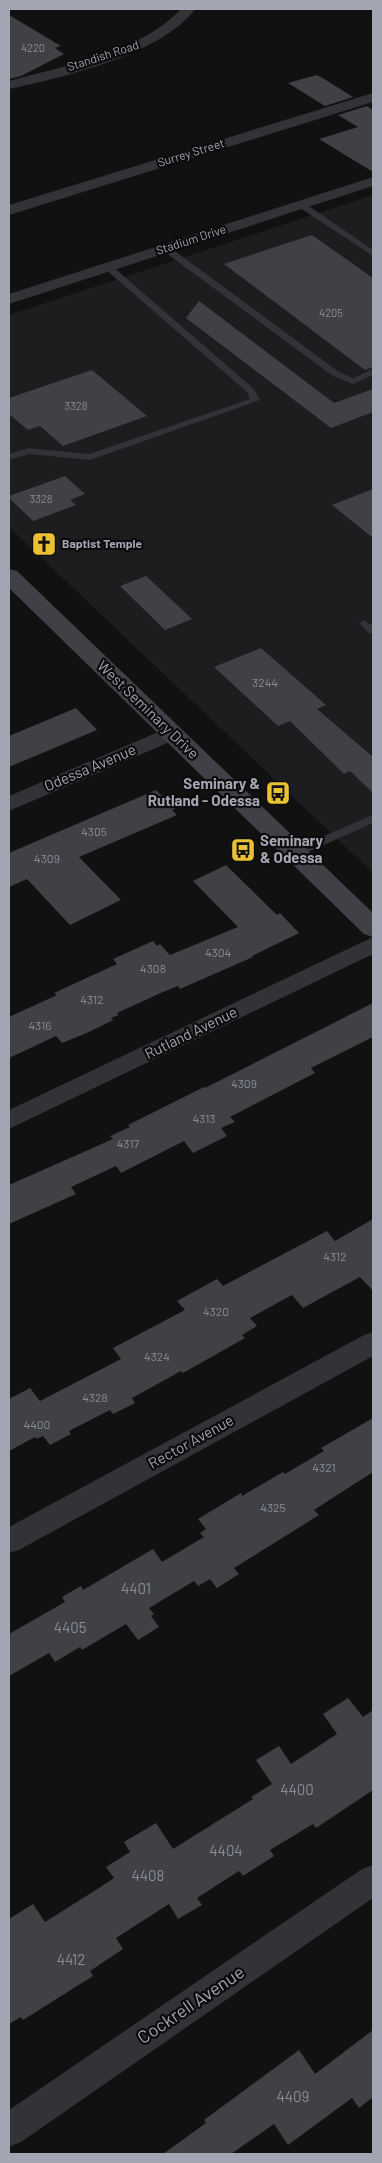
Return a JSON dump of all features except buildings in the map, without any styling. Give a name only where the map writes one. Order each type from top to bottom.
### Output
[{"type":"main road","name":"West Seminary Drive","points":[[9,576],[373,928]]},
{"type":"street","name":"Standish Road","points":[[9,85],[110,56],[146,42],[177,21],[188,9]]},
{"type":"street","name":"Surrey Street","points":[[9,210],[373,97]]},
{"type":"street","name":"Stadium Drive","points":[[9,299],[373,181]]},
{"type":"street","name":"Odessa Avenue","points":[[9,804],[172,733]]},
{"type":"street","name":"Rutland Avenue","points":[[9,1120],[373,945]]},
{"type":"street","name":"Rector Avenue","points":[[9,1541],[373,1343]]},
{"type":"street","name":"Cockrell Avenue","points":[[9,2130],[373,1880]]},
{"type":"lane","points":[[300,204],[373,254]]},
{"type":"lane","points":[[165,248],[336,374],[353,381],[373,372]]},
{"type":"lane","points":[[9,458],[29,451],[90,457],[255,400],[252,391],[108,267]]},
{"type":"lane","points":[[364,623],[373,632]]},
{"type":"lane","points":[[295,853],[373,819]]},
{"type":"shaded area","points":[[373,195],[373,873],[9,527],[9,315]]},
{"type":"place","name":"Baptist Temple","points":[[44,544]]},
{"type":"place","name":"Seminary & Rutland - Odessa","points":[[278,793]]},
{"type":"place","name":"Seminary & Odessa","points":[[243,850]]}]
